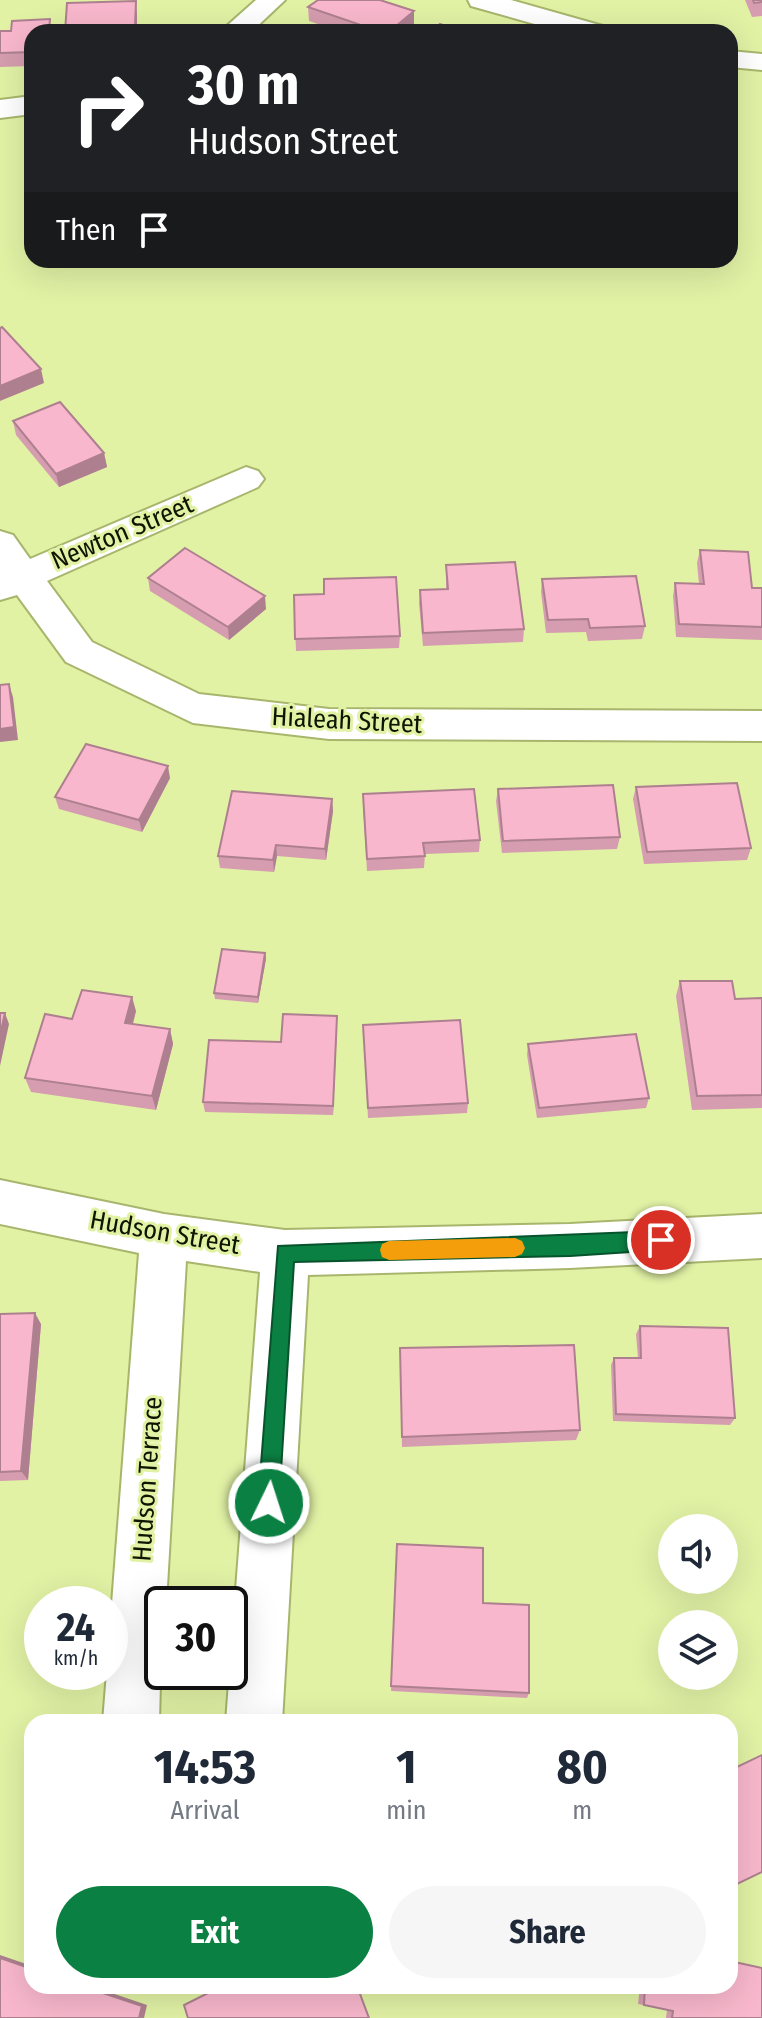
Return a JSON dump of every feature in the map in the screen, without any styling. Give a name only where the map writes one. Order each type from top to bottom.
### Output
[{"type":"street","points":[[244,24],[272,0]]},
{"type":"street","points":[[481,0],[565,24]]},
{"type":"street","points":[[738,60],[762,62]]},
{"type":"street","points":[[0,109],[24,106]]},
{"type":"street","name":"Newton Street","points":[[11,580],[246,479]]},
{"type":"street","name":"Hialeah Street","points":[[0,544],[11,580],[79,652],[193,708],[329,724],[762,726]]},
{"type":"street","name":"Hudson Street","points":[[0,1202],[164,1236],[285,1253],[570,1246],[762,1236]]},
{"type":"street","name":"Hudson Terrace","points":[[132,1714],[164,1236]]},
{"type":"street","points":[[255,1714],[285,1253]]},
{"type":"building","points":[[318,0],[380,0],[414,11],[399,24],[358,24],[308,7]]},
{"type":"building","points":[[136,1],[135,24],[66,24],[67,3]]},
{"type":"building","points":[[50,19],[50,24],[24,24],[24,52],[0,53],[0,31],[11,31],[12,21]]},
{"type":"building","points":[[0,328],[41,369],[0,386]]},
{"type":"building","points":[[60,402],[104,453],[56,474],[13,421]]},
{"type":"building","points":[[185,548],[265,596],[228,627],[148,578]]},
{"type":"building","points":[[700,550],[748,552],[752,588],[762,588],[762,627],[679,624],[675,583],[704,584]]},
{"type":"building","points":[[515,562],[524,629],[423,633],[420,590],[448,589],[446,565]]},
{"type":"building","points":[[636,576],[645,626],[590,628],[588,619],[548,620],[542,579]]},
{"type":"building","points":[[396,577],[400,636],[295,639],[294,595],[324,594],[324,579]]},
{"type":"building","points":[[9,684],[14,727],[0,729],[0,685]]},
{"type":"building","points":[[86,744],[168,766],[139,820],[55,797]]},
{"type":"building","points":[[737,783],[751,848],[647,852],[636,787]]},
{"type":"building","points":[[613,785],[620,837],[503,841],[498,789]]},
{"type":"building","points":[[474,789],[480,840],[423,843],[425,856],[367,859],[363,794]]},
{"type":"building","points":[[232,791],[332,799],[325,849],[276,845],[273,860],[218,856]]},
{"type":"building","points":[[222,949],[265,953],[258,997],[214,993]]},
{"type":"building","points":[[680,981],[732,981],[735,999],[762,998],[762,1095],[697,1096]]},
{"type":"building","points":[[82,990],[132,997],[125,1023],[170,1029],[152,1096],[25,1078],[45,1014],[72,1019]]},
{"type":"building","points":[[0,1013],[5,1013],[0,1035]]},
{"type":"building","points":[[283,1014],[337,1016],[333,1106],[203,1102],[209,1040],[281,1042]]},
{"type":"building","points":[[460,1020],[468,1103],[368,1108],[363,1025]]},
{"type":"building","points":[[636,1034],[649,1098],[539,1108],[528,1044]]},
{"type":"building","points":[[35,1313],[21,1471],[0,1472],[0,1314]]},
{"type":"building","points":[[640,1326],[728,1328],[735,1418],[616,1414],[614,1358],[641,1358]]},
{"type":"building","points":[[574,1345],[580,1430],[402,1437],[400,1348]]},
{"type":"building","points":[[397,1544],[483,1548],[483,1603],[529,1605],[529,1693],[391,1686]]},
{"type":"building","points":[[762,1755],[762,1872],[738,1884],[738,1767]]},
{"type":"building","points":[[0,1958],[24,1966],[24,1994],[106,1994],[142,2006],[139,2018],[0,2018]]},
{"type":"building","points":[[738,1963],[762,1968],[762,2018],[672,2018],[673,2011],[644,2005],[645,1994],[738,1994]]},
{"type":"building","points":[[206,1994],[360,1994],[369,2018],[188,2018],[184,2005]]},
{"type":"slow traffic","points":[[389,1250],[515,1248]]},
{"type":"route","points":[[269,1503],[285,1253],[570,1246],[661,1240]]}]
